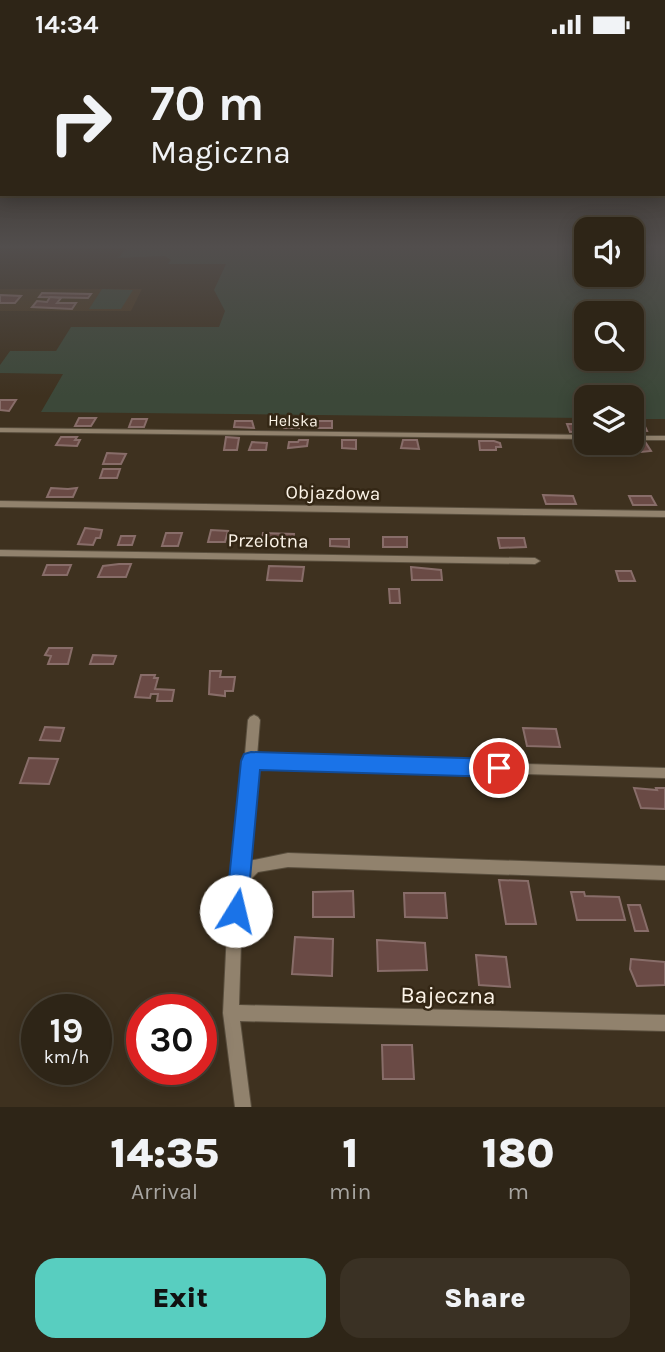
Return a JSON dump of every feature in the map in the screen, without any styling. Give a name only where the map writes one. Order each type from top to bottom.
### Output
[{"type":"street","name":"Helska","points":[[0,430],[574,437]]},
{"type":"street","points":[[644,437],[665,438]]},
{"type":"street","name":"Objazdowa","points":[[0,504],[665,514]]},
{"type":"street","name":"Przelotna","points":[[0,553],[535,561]]},
{"type":"street","points":[[243,1107],[231,1013],[236,911],[254,720]]},
{"type":"street","points":[[251,761],[665,773]]},
{"type":"street","points":[[241,880],[254,866],[288,860],[665,873]]},
{"type":"street","name":"Bajeczna","points":[[231,1013],[665,1023]]},
{"type":"shaded area","points":[[0,297],[138,297],[131,311],[0,311]]},
{"type":"green space","points":[[97,297],[128,297],[121,309],[89,309]]},
{"type":"green space","points":[[218,297],[665,297],[665,419],[644,419],[644,385],[574,385],[574,418],[41,412],[63,374],[0,373],[0,365],[10,351],[56,351],[71,327],[219,327],[225,311]]},
{"type":"building","points":[[0,297],[20,297],[15,303],[0,303]]},
{"type":"building","points":[[50,297],[54,297],[61,298],[57,303],[76,303],[72,309],[32,307],[37,301],[47,302]]},
{"type":"building","points":[[0,400],[16,400],[9,411],[0,410]]},
{"type":"building","points":[[79,418],[96,418],[91,426],[75,426]]},
{"type":"building","points":[[132,419],[147,419],[144,427],[129,427]]},
{"type":"building","points":[[286,419],[300,421],[299,428],[284,428]]},
{"type":"building","points":[[235,421],[252,421],[254,428],[234,427]]},
{"type":"building","points":[[318,421],[332,421],[332,428],[318,428],[315,425]]},
{"type":"building","points":[[567,424],[574,424],[574,432],[570,432]]},
{"type":"building","points":[[61,437],[77,437],[75,440],[80,440],[77,446],[56,445]]},
{"type":"building","points":[[226,437],[239,438],[237,450],[224,450]]},
{"type":"building","points":[[308,440],[307,446],[288,448],[289,442]]},
{"type":"building","points":[[342,440],[356,440],[356,449],[342,448]]},
{"type":"building","points":[[403,440],[417,440],[419,449],[401,448]]},
{"type":"building","points":[[644,440],[651,451],[644,452]]},
{"type":"building","points":[[479,441],[494,441],[500,443],[501,447],[496,447],[496,450],[480,450]]},
{"type":"building","points":[[252,442],[267,443],[266,450],[249,450]]},
{"type":"building","points":[[107,453],[126,454],[121,464],[103,464]]},
{"type":"building","points":[[103,469],[120,469],[117,478],[100,478]]},
{"type":"building","points":[[51,488],[77,488],[73,497],[47,497]]},
{"type":"building","points":[[543,495],[573,496],[576,504],[546,504]]},
{"type":"building","points":[[629,496],[651,496],[656,505],[633,505]]},
{"type":"building","points":[[85,528],[102,530],[100,538],[96,538],[93,545],[78,544]]},
{"type":"building","points":[[211,530],[228,531],[225,542],[208,542]]},
{"type":"building","points":[[166,533],[182,533],[178,546],[162,546]]},
{"type":"building","points":[[263,533],[294,534],[293,546],[261,545]]},
{"type":"building","points":[[121,536],[135,536],[132,545],[118,545]]},
{"type":"building","points":[[383,537],[407,537],[407,547],[383,547]]},
{"type":"building","points":[[498,538],[524,538],[526,547],[500,548]]},
{"type":"building","points":[[330,539],[349,539],[349,547],[330,546]]},
{"type":"building","points":[[131,564],[126,577],[98,577],[103,566]]},
{"type":"building","points":[[47,565],[71,565],[67,575],[43,575]]},
{"type":"building","points":[[269,566],[304,567],[302,581],[267,580]]},
{"type":"building","points":[[411,567],[441,570],[442,580],[412,580]]},
{"type":"building","points":[[616,571],[631,571],[635,581],[619,581]]},
{"type":"building","points":[[389,589],[399,589],[400,603],[390,603]]},
{"type":"building","points":[[49,648],[72,648],[68,664],[48,664],[51,656],[45,655]]},
{"type":"building","points":[[93,655],[116,656],[113,664],[90,664]]},
{"type":"building","points":[[210,671],[221,671],[220,677],[235,677],[233,691],[225,691],[225,696],[209,694]]},
{"type":"building","points":[[141,675],[155,675],[154,678],[158,678],[155,689],[174,690],[172,701],[157,701],[158,694],[151,694],[150,698],[135,697]]},
{"type":"building","points":[[45,727],[64,728],[60,741],[40,740]]},
{"type":"building","points":[[523,728],[556,729],[560,747],[527,746]]},
{"type":"building","points":[[29,758],[58,759],[49,784],[20,783]]},
{"type":"building","points":[[634,788],[665,788],[665,809],[641,808]]},
{"type":"building","points":[[499,880],[528,881],[536,924],[506,924]]},
{"type":"building","points":[[353,891],[354,917],[313,917],[313,892]]},
{"type":"building","points":[[571,892],[584,892],[585,896],[619,897],[625,920],[577,920]]},
{"type":"building","points":[[404,893],[445,893],[447,918],[405,917]]},
{"type":"building","points":[[628,905],[640,905],[648,931],[635,931]]},
{"type":"building","points":[[295,937],[333,939],[332,976],[292,974]]},
{"type":"building","points":[[377,940],[425,943],[427,970],[378,971]]},
{"type":"building","points":[[476,955],[506,957],[510,987],[479,985]]},
{"type":"building","points":[[631,959],[665,962],[665,985],[637,986],[630,969]]},
{"type":"building","points":[[382,1045],[412,1045],[414,1079],[383,1079]]},
{"type":"route","points":[[236,911],[251,761],[499,768]]}]
